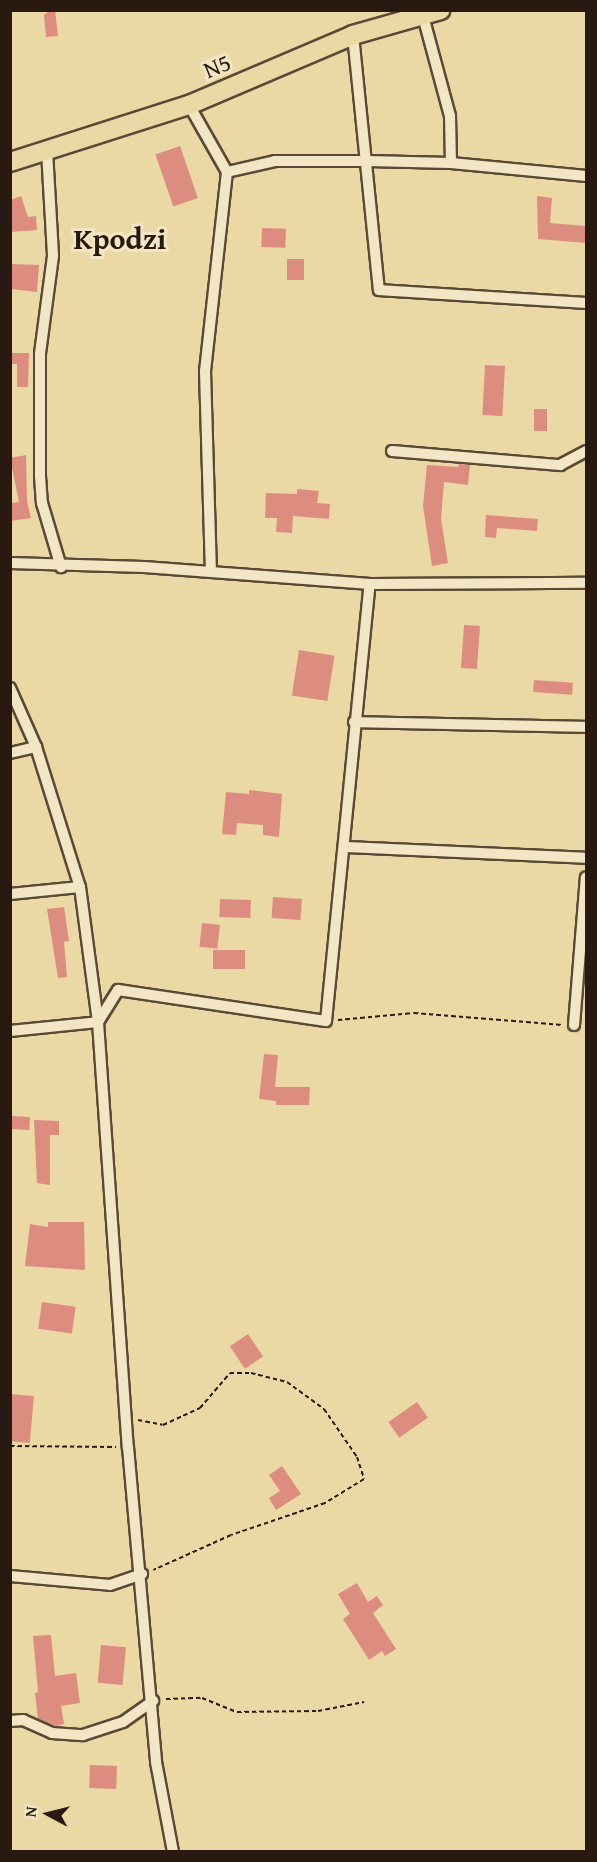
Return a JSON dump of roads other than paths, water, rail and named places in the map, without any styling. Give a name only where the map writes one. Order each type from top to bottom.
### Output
[{"type":"main road","name":"N5","points":[[10,162],[189,105],[353,35],[441,10]]},
{"type":"street","points":[[423,16],[450,116],[451,163]]},
{"type":"street","points":[[353,35],[368,161],[379,290],[586,303]]},
{"type":"street","points":[[189,105],[227,171],[206,371],[211,572]]},
{"type":"street","points":[[47,151],[53,256],[40,354],[40,476],[42,503],[61,567]]},
{"type":"street","points":[[227,171],[275,161],[368,161],[451,163],[586,176]]},
{"type":"street","points":[[392,451],[560,465],[586,451]]},
{"type":"street","points":[[10,562],[61,567],[211,572],[370,584],[586,583]]},
{"type":"street","points":[[98,1022],[118,990],[326,1021],[346,847],[354,722],[370,584]]},
{"type":"street","points":[[10,688],[36,747],[80,887],[98,1022],[128,1447],[142,1574],[156,1762],[173,1851]]},
{"type":"street","points":[[354,722],[586,727]]},
{"type":"street","points":[[10,753],[36,747]]},
{"type":"street","points":[[346,847],[586,858]]},
{"type":"street","points":[[574,1025],[586,877]]},
{"type":"street","points":[[10,894],[80,887]]},
{"type":"street","points":[[10,1031],[98,1022]]},
{"type":"street","points":[[10,1576],[110,1585],[142,1574]]},
{"type":"street","points":[[10,1721],[23,1720],[52,1733],[83,1735],[123,1722],[153,1701]]},
{"type":"street","points":[[10,1726],[23,1720]]},
{"type":"district","name":"Kpodzi","points":[[120,238]]}]
